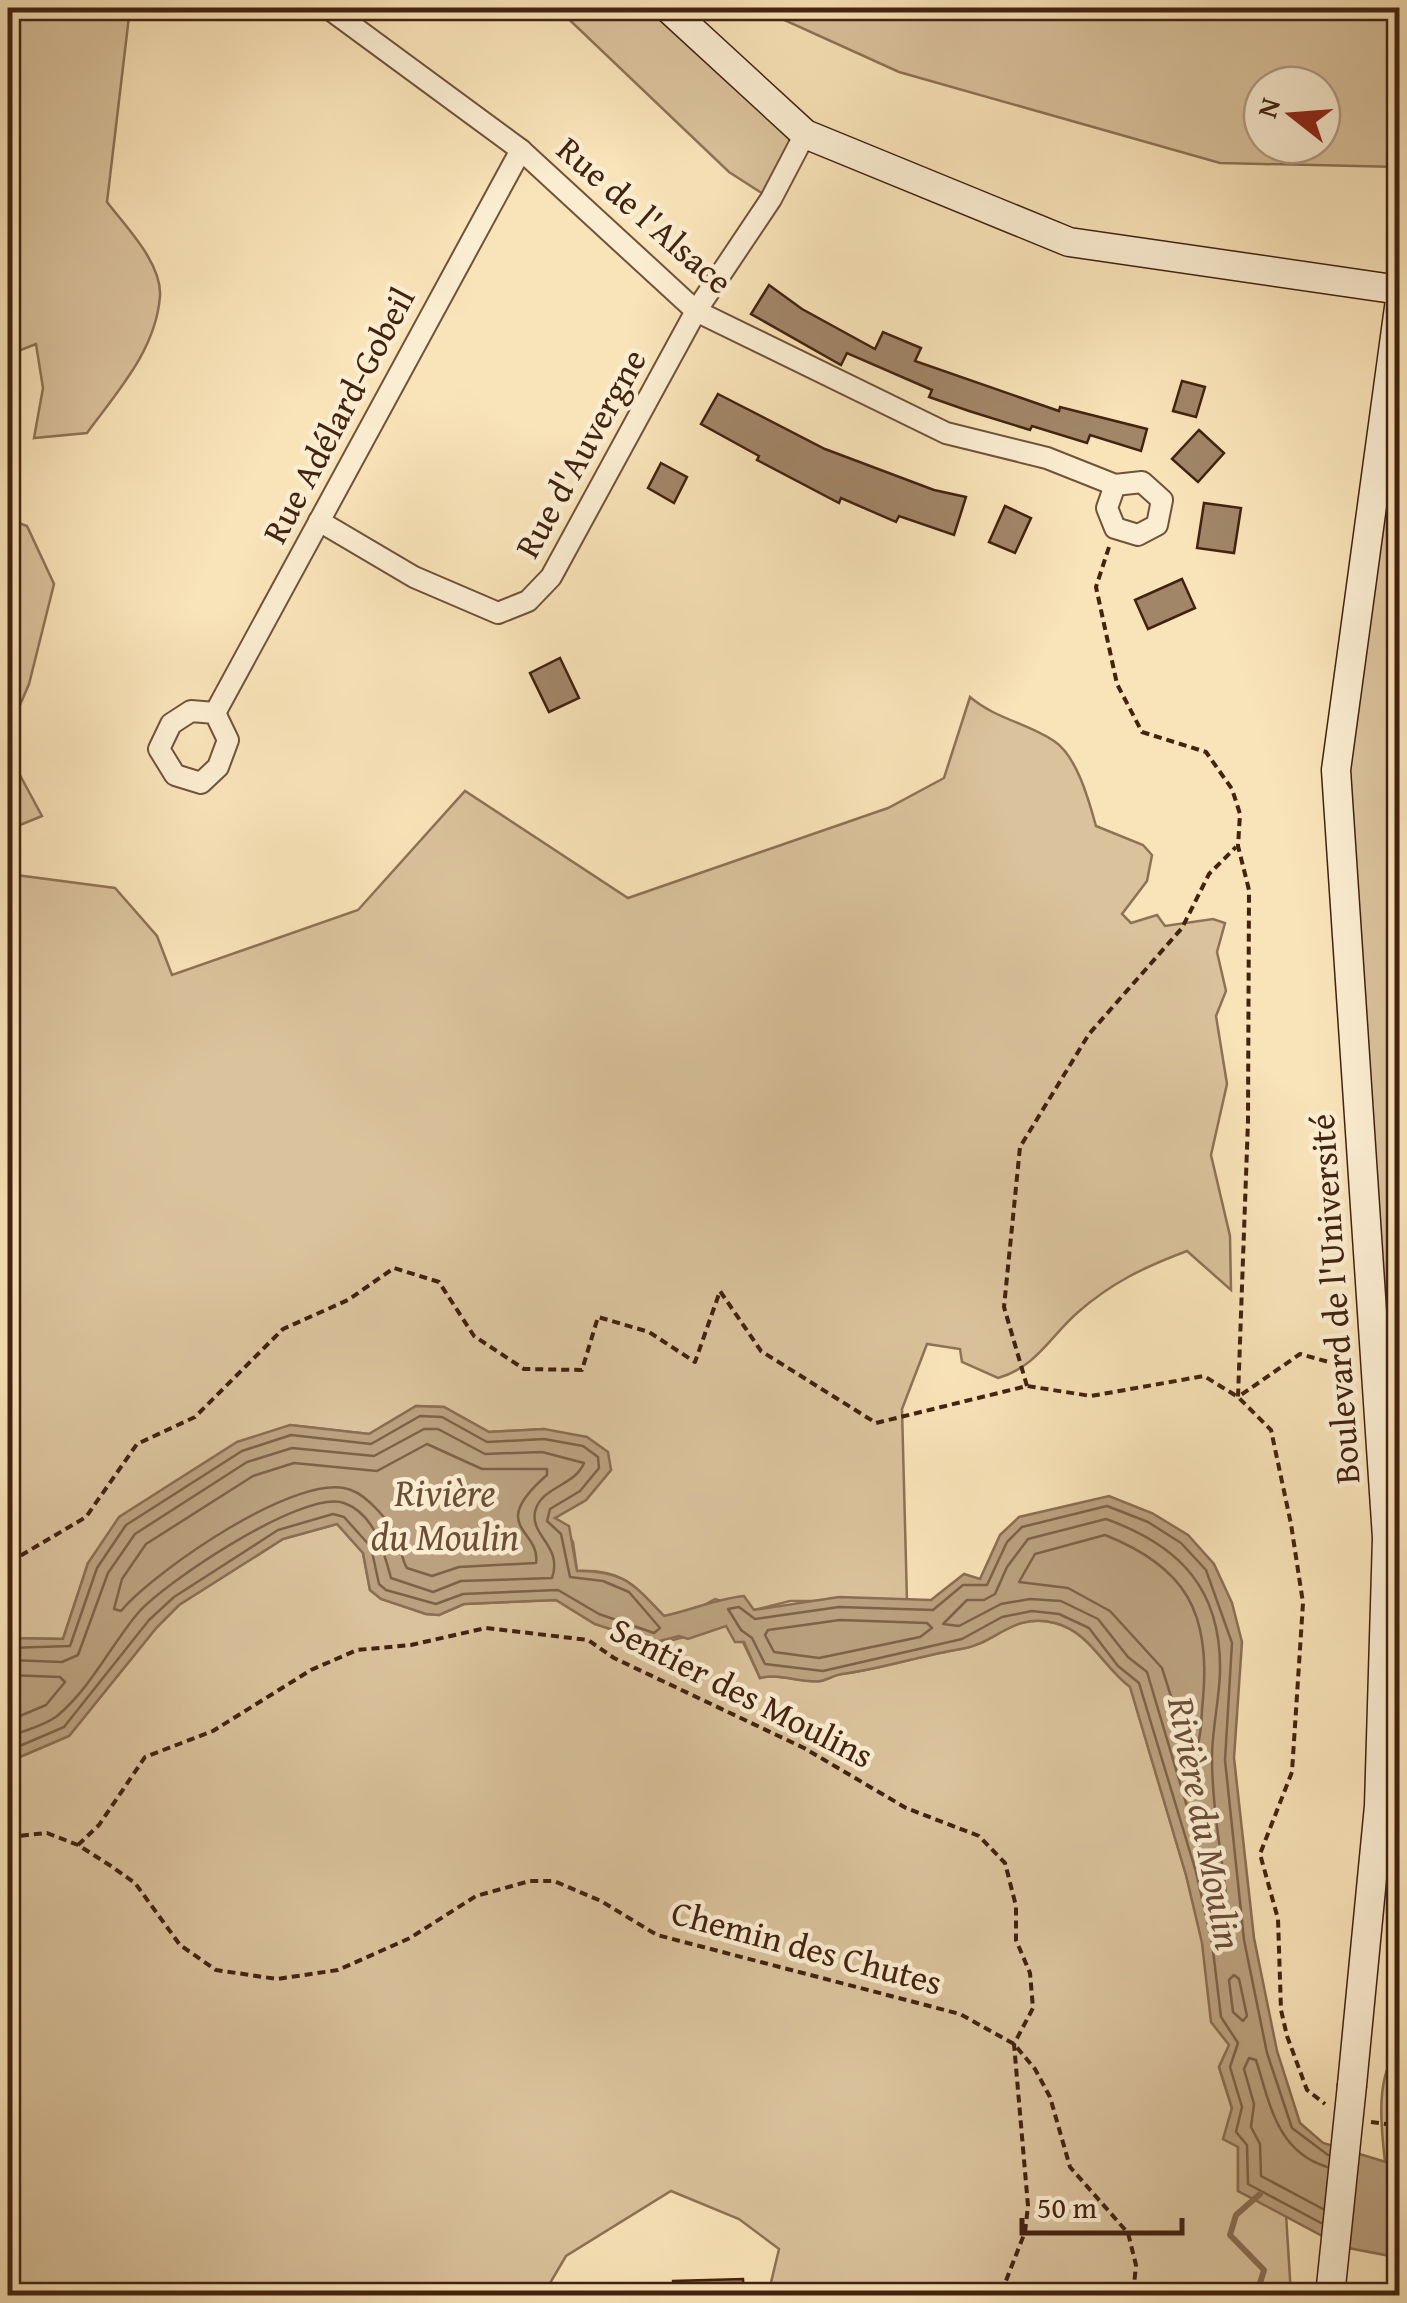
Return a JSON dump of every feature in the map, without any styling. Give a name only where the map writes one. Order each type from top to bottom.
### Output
[{"type":"main road","points":[[668,8],[805,134],[1069,242],[1400,290]]},
{"type":"main road","name":"Boulevard de l'Université","points":[[1330,2296],[1379,1806],[1387,1538],[1336,770],[1400,300]]},
{"type":"street","name":"Rue de l'Alsace","points":[[328,8],[521,150],[696,312],[946,433],[1047,458],[1114,485],[1142,482],[1162,500],[1157,525],[1138,535],[1115,528]]},
{"type":"street","name":"Rue d'Auvergne","points":[[319,522],[414,577],[498,613],[528,601],[551,577],[696,312],[771,199],[805,134]]},
{"type":"street","name":"Rue Adélard-Gobeil","points":[[215,713],[521,150]]},
{"type":"street","points":[[1114,485],[1107,508],[1115,528]]},
{"type":"path","points":[[1115,528],[1096,588],[1116,684],[1142,732],[1206,752],[1236,801],[1238,846],[1250,890],[1248,1121],[1238,1397]]},
{"type":"path","points":[[1028,1386],[1004,1307],[1020,1146],[1089,1034],[1182,928],[1209,874],[1238,846]]},
{"type":"path","points":[[8,1555],[20,1556],[86,1517],[137,1444],[195,1417],[282,1329],[348,1300],[394,1268],[439,1282],[474,1336],[524,1369],[582,1370],[598,1317],[649,1332],[695,1362],[720,1291],[761,1351],[876,1423],[1028,1386],[1091,1396],[1204,1376],[1238,1397],[1271,1430],[1303,1603],[1292,1772],[1260,1854],[1278,1918],[1281,2010],[1307,2090],[1334,2112]]},
{"type":"path","points":[[1238,1397],[1300,1354],[1376,1375]]},
{"type":"path","name":"Sentier des Moulins","points":[[78,1845],[107,1814],[146,1757],[213,1731],[311,1670],[357,1650],[411,1646],[486,1628],[588,1640],[614,1658],[804,1748],[906,1808],[979,1836],[1005,1862],[1016,1906],[1016,1940],[1030,1972],[1033,2008],[1014,2044]]},
{"type":"path","name":"Chemin des Chutes","points":[[8,1836],[47,1834],[78,1845],[135,1884],[180,1945],[216,1970],[276,1978],[338,1970],[410,1938],[476,1896],[530,1881],[554,1881],[601,1901],[657,1935],[960,2014],[1014,2044],[1050,2097],[1070,2168],[1128,2233],[1136,2265],[1134,2296]]},
{"type":"path","points":[[1000,2296],[1025,2232],[1028,2206],[1014,2044]]},
{"type":"path","points":[[1364,2120],[1400,2126]]},
{"type":"shaded area","points":[[8,8],[130,8],[107,202],[149,258],[160,296],[143,352],[87,433],[34,438],[43,388],[36,344],[8,355]]},
{"type":"shaded area","points":[[557,8],[668,8],[805,134],[771,199],[729,172]]},
{"type":"shaded area","points":[[758,8],[1399,8],[1399,167],[1310,165],[1342,165],[1342,65],[1242,65],[1242,163],[1220,163],[899,72]]},
{"type":"shaded area","points":[[1399,300],[1400,1844],[1376,1844],[1387,1538],[1336,770]]},
{"type":"shaded area","points":[[8,519],[27,526],[54,584],[29,684],[8,733]]},
{"type":"shaded area","points":[[970,697],[990,711],[1054,741],[1069,757],[1081,780],[1096,826],[1143,845],[1152,855],[1147,881],[1122,914],[1131,923],[1157,915],[1165,926],[1213,919],[1225,923],[1217,952],[1226,991],[1216,1016],[1227,1084],[1211,1155],[1230,1236],[1231,1290],[1187,1251],[1115,1284],[1077,1313],[1032,1359],[998,1378],[962,1362],[960,1349],[927,1344],[902,1409],[907,1601],[790,1601],[754,1610],[715,1599],[695,1610],[664,1616],[617,1576],[577,1571],[573,1542],[555,1518],[586,1500],[611,1470],[544,1429],[489,1432],[444,1407],[416,1406],[369,1434],[290,1425],[88,1563],[63,1639],[8,1638],[8,874],[115,888],[157,936],[172,975],[358,910],[465,791],[628,898],[888,808],[944,778]]},
{"type":"shaded area","points":[[8,753],[42,816],[8,830]]},
{"type":"shaded area","points":[[337,1524],[363,1553],[370,1590],[381,1599],[439,1615],[464,1604],[556,1600],[595,1624],[666,1642],[727,1625],[743,1642],[760,1678],[821,1681],[973,1646],[1027,1622],[1055,1623],[1078,1634],[1130,1686],[1186,1875],[1229,2046],[1219,2067],[1232,2108],[1224,2139],[1238,2146],[1238,2191],[1286,2214],[1291,2295],[768,2295],[779,2249],[739,2219],[671,2191],[566,2256],[543,2295],[8,2296],[8,1762],[69,1736],[179,1605],[283,1539]]},
{"type":"shaded area","points":[[1399,2048],[1399,2166],[1385,2162],[1381,2118],[1386,2072]]},
{"type":"water","name":"Rivière du Moulin","points":[[416,1406],[444,1407],[489,1432],[544,1429],[587,1437],[608,1452],[611,1470],[586,1500],[555,1518],[569,1526],[577,1571],[606,1573],[627,1581],[664,1616],[744,1596],[754,1610],[839,1597],[931,1600],[964,1574],[980,1579],[1000,1535],[1019,1517],[1109,1496],[1152,1513],[1188,1535],[1214,1564],[1232,1603],[1242,1642],[1234,1758],[1254,1938],[1277,2051],[1300,2123],[1323,2143],[1399,2166],[1399,2268],[1390,2256],[1343,2247],[1238,2191],[1238,2147],[1223,2139],[1232,2108],[1219,2067],[1229,2045],[1211,2022],[1202,1943],[1186,1875],[1130,1687],[1078,1634],[1055,1623],[1027,1622],[973,1646],[820,1681],[760,1678],[744,1642],[735,1642],[726,1626],[688,1639],[679,1636],[652,1643],[595,1624],[556,1600],[464,1604],[439,1615],[381,1599],[370,1590],[363,1553],[337,1524],[283,1539],[179,1605],[69,1736],[8,1762],[8,1638],[63,1639],[88,1563],[119,1517],[237,1442],[290,1425],[369,1434]]},
{"type":"building","points":[[769,285],[802,309],[875,349],[883,332],[921,348],[915,361],[1059,411],[1060,407],[1147,429],[1141,451],[1090,435],[1087,443],[1032,426],[1030,430],[969,411],[929,397],[932,390],[847,353],[841,365],[751,314]]},
{"type":"building","points":[[1182,381],[1205,387],[1196,417],[1173,411]]},
{"type":"building","points":[[718,394],[825,449],[934,490],[966,497],[954,535],[899,516],[896,522],[841,498],[839,503],[757,460],[759,456],[701,424]]},
{"type":"building","points":[[1199,430],[1224,453],[1198,482],[1172,459]]},
{"type":"building","points":[[661,463],[687,477],[674,503],[648,488]]},
{"type":"building","points":[[1204,503],[1241,508],[1234,553],[1197,548]]},
{"type":"building","points":[[1005,506],[1031,518],[1015,553],[989,542]]},
{"type":"building","points":[[1182,579],[1195,608],[1148,629],[1135,600]]},
{"type":"building","points":[[560,658],[579,698],[549,712],[530,673]]},
{"type":"building","points":[[743,2279],[744,2296],[673,2296],[673,2281]]},
{"type":"waterway","points":[[1242,2296],[1258,2290],[1264,2270],[1230,2235],[1236,2215],[1260,2194]]}]
